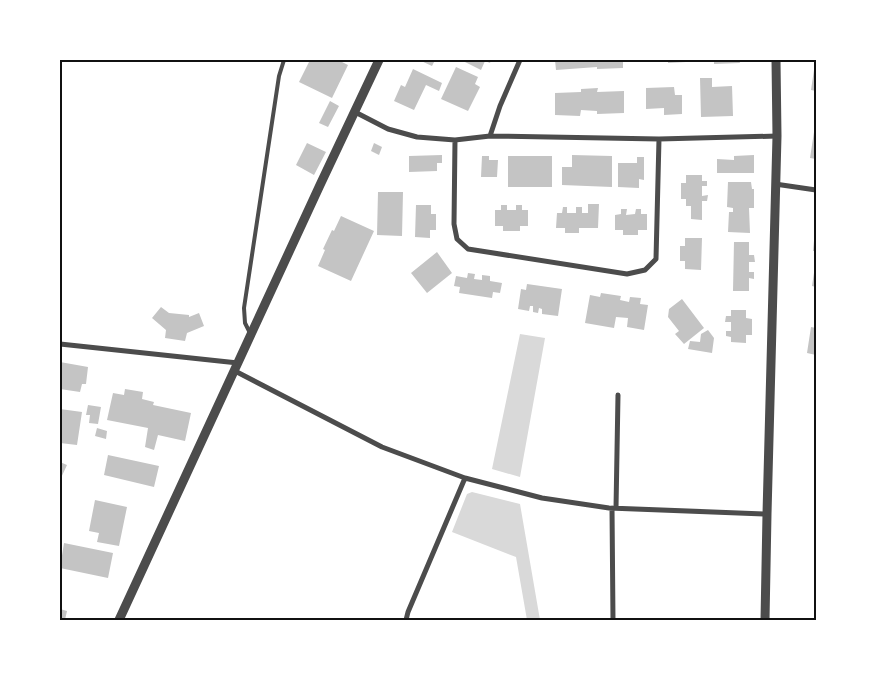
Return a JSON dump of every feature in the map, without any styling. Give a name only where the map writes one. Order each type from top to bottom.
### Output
[{"type":"street","points":[[119,620],[379,60]]},
{"type":"street","points":[[490,136],[500,106],[520,60]]},
{"type":"street","points":[[765,620],[777,136],[776,60]]},
{"type":"street","points":[[355,112],[388,129],[417,137],[456,140],[490,136],[659,139],[777,136]]},
{"type":"street","points":[[456,140],[454,224],[457,239],[468,249],[627,274],[646,270],[656,259],[659,139]]},
{"type":"street","points":[[775,184],[816,190]]},
{"type":"street","points":[[60,344],[237,367],[382,447],[465,478],[542,498],[614,508],[767,514]]},
{"type":"street","points":[[613,620],[618,394]]},
{"type":"street","points":[[406,620],[465,478]]},
{"type":"lane","points":[[251,336],[246,323],[244,308],[279,76],[284,60]]},
{"type":"shaded area","points":[[520,334],[545,338],[520,477],[492,469]]},
{"type":"shaded area","points":[[472,492],[520,504],[540,620],[527,620],[516,557],[452,532],[467,494]]},
{"type":"building","points":[[310,60],[338,60],[348,65],[332,98],[299,82]]},
{"type":"building","points":[[419,60],[435,60],[432,66]]},
{"type":"building","points":[[466,60],[491,60],[490,63],[485,61],[481,70],[465,62]]},
{"type":"building","points":[[555,60],[623,60],[623,68],[597,69],[597,67],[556,70]]},
{"type":"building","points":[[668,60],[686,60],[686,62],[668,63]]},
{"type":"building","points":[[714,60],[739,60],[740,63],[714,64]]},
{"type":"building","points":[[816,63],[816,91],[811,90]]},
{"type":"building","points":[[456,67],[478,77],[475,84],[480,87],[468,111],[441,99]]},
{"type":"building","points":[[413,69],[442,83],[439,91],[426,85],[414,110],[394,101],[401,85],[405,87]]},
{"type":"building","points":[[700,78],[712,78],[712,87],[732,86],[733,116],[701,117]]},
{"type":"building","points":[[674,87],[675,95],[682,95],[682,114],[664,115],[664,108],[646,109],[646,88]]},
{"type":"building","points":[[598,88],[597,92],[624,91],[624,113],[597,114],[597,111],[581,110],[580,116],[555,115],[555,93],[581,92],[581,89]]},
{"type":"building","points":[[330,101],[339,106],[328,127],[319,123]]},
{"type":"building","points":[[814,132],[816,132],[816,159],[810,158]]},
{"type":"building","points":[[307,143],[326,152],[314,175],[296,165]]},
{"type":"building","points":[[374,143],[382,147],[379,155],[371,151]]},
{"type":"building","points":[[442,155],[442,163],[437,163],[437,171],[409,172],[409,156]]},
{"type":"building","points":[[572,155],[612,156],[612,187],[562,185],[562,167],[572,167]]},
{"type":"building","points":[[754,155],[754,173],[717,173],[717,159],[734,160],[734,156]]},
{"type":"building","points":[[482,156],[489,156],[489,160],[498,160],[497,177],[481,177]]},
{"type":"building","points":[[508,156],[552,156],[552,187],[508,187]]},
{"type":"building","points":[[637,157],[644,157],[644,180],[639,179],[639,188],[618,187],[618,163],[637,163]]},
{"type":"building","points":[[686,175],[702,175],[702,181],[707,181],[707,186],[702,186],[702,196],[708,195],[707,201],[702,201],[702,220],[691,219],[691,206],[686,206],[686,199],[681,199],[681,183],[686,183]]},
{"type":"building","points":[[728,182],[751,182],[752,189],[754,189],[754,208],[749,208],[750,233],[728,232],[729,212],[733,212],[733,208],[727,207]]},
{"type":"building","points":[[378,192],[403,192],[402,236],[377,235]]},
{"type":"building","points":[[588,204],[599,204],[598,228],[579,228],[579,233],[565,233],[565,228],[556,228],[557,213],[562,213],[563,207],[567,207],[567,213],[576,213],[576,207],[582,207],[582,213],[588,213]]},
{"type":"building","points":[[416,205],[431,205],[431,214],[436,214],[436,230],[430,230],[430,238],[415,237]]},
{"type":"building","points":[[501,205],[507,205],[507,210],[516,210],[516,205],[522,205],[522,210],[528,210],[528,226],[520,226],[520,231],[503,231],[503,226],[495,226],[495,210],[501,210]]},
{"type":"building","points":[[621,209],[627,209],[626,215],[635,214],[636,209],[641,209],[641,214],[647,214],[647,230],[638,230],[638,235],[623,235],[623,230],[615,230],[615,215],[621,214]]},
{"type":"building","points":[[341,216],[374,231],[351,281],[318,266],[325,250],[323,249]]},
{"type":"building","points":[[815,230],[816,251],[813,251]]},
{"type":"building","points":[[685,238],[702,238],[701,270],[685,269],[685,261],[680,261],[680,246],[685,246]]},
{"type":"building","points":[[734,242],[749,242],[749,255],[754,255],[755,262],[749,262],[749,272],[754,272],[754,279],[749,278],[749,291],[733,291]]},
{"type":"building","points":[[437,252],[452,273],[427,293],[411,273]]},
{"type":"building","points":[[816,266],[816,287],[812,286]]},
{"type":"building","points":[[468,273],[475,274],[474,279],[482,280],[482,275],[490,276],[490,281],[502,283],[500,293],[493,292],[492,298],[459,293],[460,287],[454,286],[456,276],[467,278]]},
{"type":"building","points":[[527,284],[562,289],[558,316],[542,314],[542,309],[539,308],[538,313],[533,312],[533,306],[530,306],[529,311],[518,309],[521,289],[526,290]]},
{"type":"building","points":[[601,293],[621,296],[620,300],[629,302],[630,297],[641,298],[640,304],[648,305],[644,330],[627,327],[628,318],[616,317],[614,328],[585,323],[590,295],[600,297]]},
{"type":"building","points":[[682,299],[704,328],[684,344],[675,334],[679,331],[668,317],[669,309]]},
{"type":"building","points":[[161,307],[169,313],[189,315],[189,317],[199,313],[204,326],[187,333],[185,341],[165,338],[166,330],[152,318]]},
{"type":"building","points":[[731,310],[746,310],[746,318],[752,319],[752,335],[746,335],[746,343],[731,342],[731,337],[726,336],[726,331],[731,331],[731,322],[725,322],[726,316],[731,316]]},
{"type":"building","points":[[811,327],[816,328],[816,355],[807,353]]},
{"type":"building","points":[[708,330],[714,338],[712,353],[688,349],[690,341],[700,342],[701,334]]},
{"type":"building","points":[[60,362],[88,367],[86,384],[82,384],[80,392],[60,389]]},
{"type":"building","points":[[125,389],[143,392],[142,399],[154,402],[153,405],[191,413],[185,441],[158,435],[154,450],[145,447],[148,428],[107,420],[113,393],[124,395]]},
{"type":"building","points":[[88,405],[101,407],[98,424],[89,423],[90,415],[86,415]]},
{"type":"building","points":[[60,409],[82,412],[77,445],[60,443]]},
{"type":"building","points":[[97,428],[107,431],[106,439],[95,436]]},
{"type":"building","points":[[108,455],[159,466],[154,487],[104,475]]},
{"type":"building","points":[[60,462],[67,465],[60,480]]},
{"type":"building","points":[[95,500],[127,507],[119,546],[97,542],[99,533],[89,531]]},
{"type":"building","points":[[64,543],[113,553],[108,578],[60,568]]},
{"type":"building","points":[[60,609],[67,611],[65,620],[60,620]]}]
